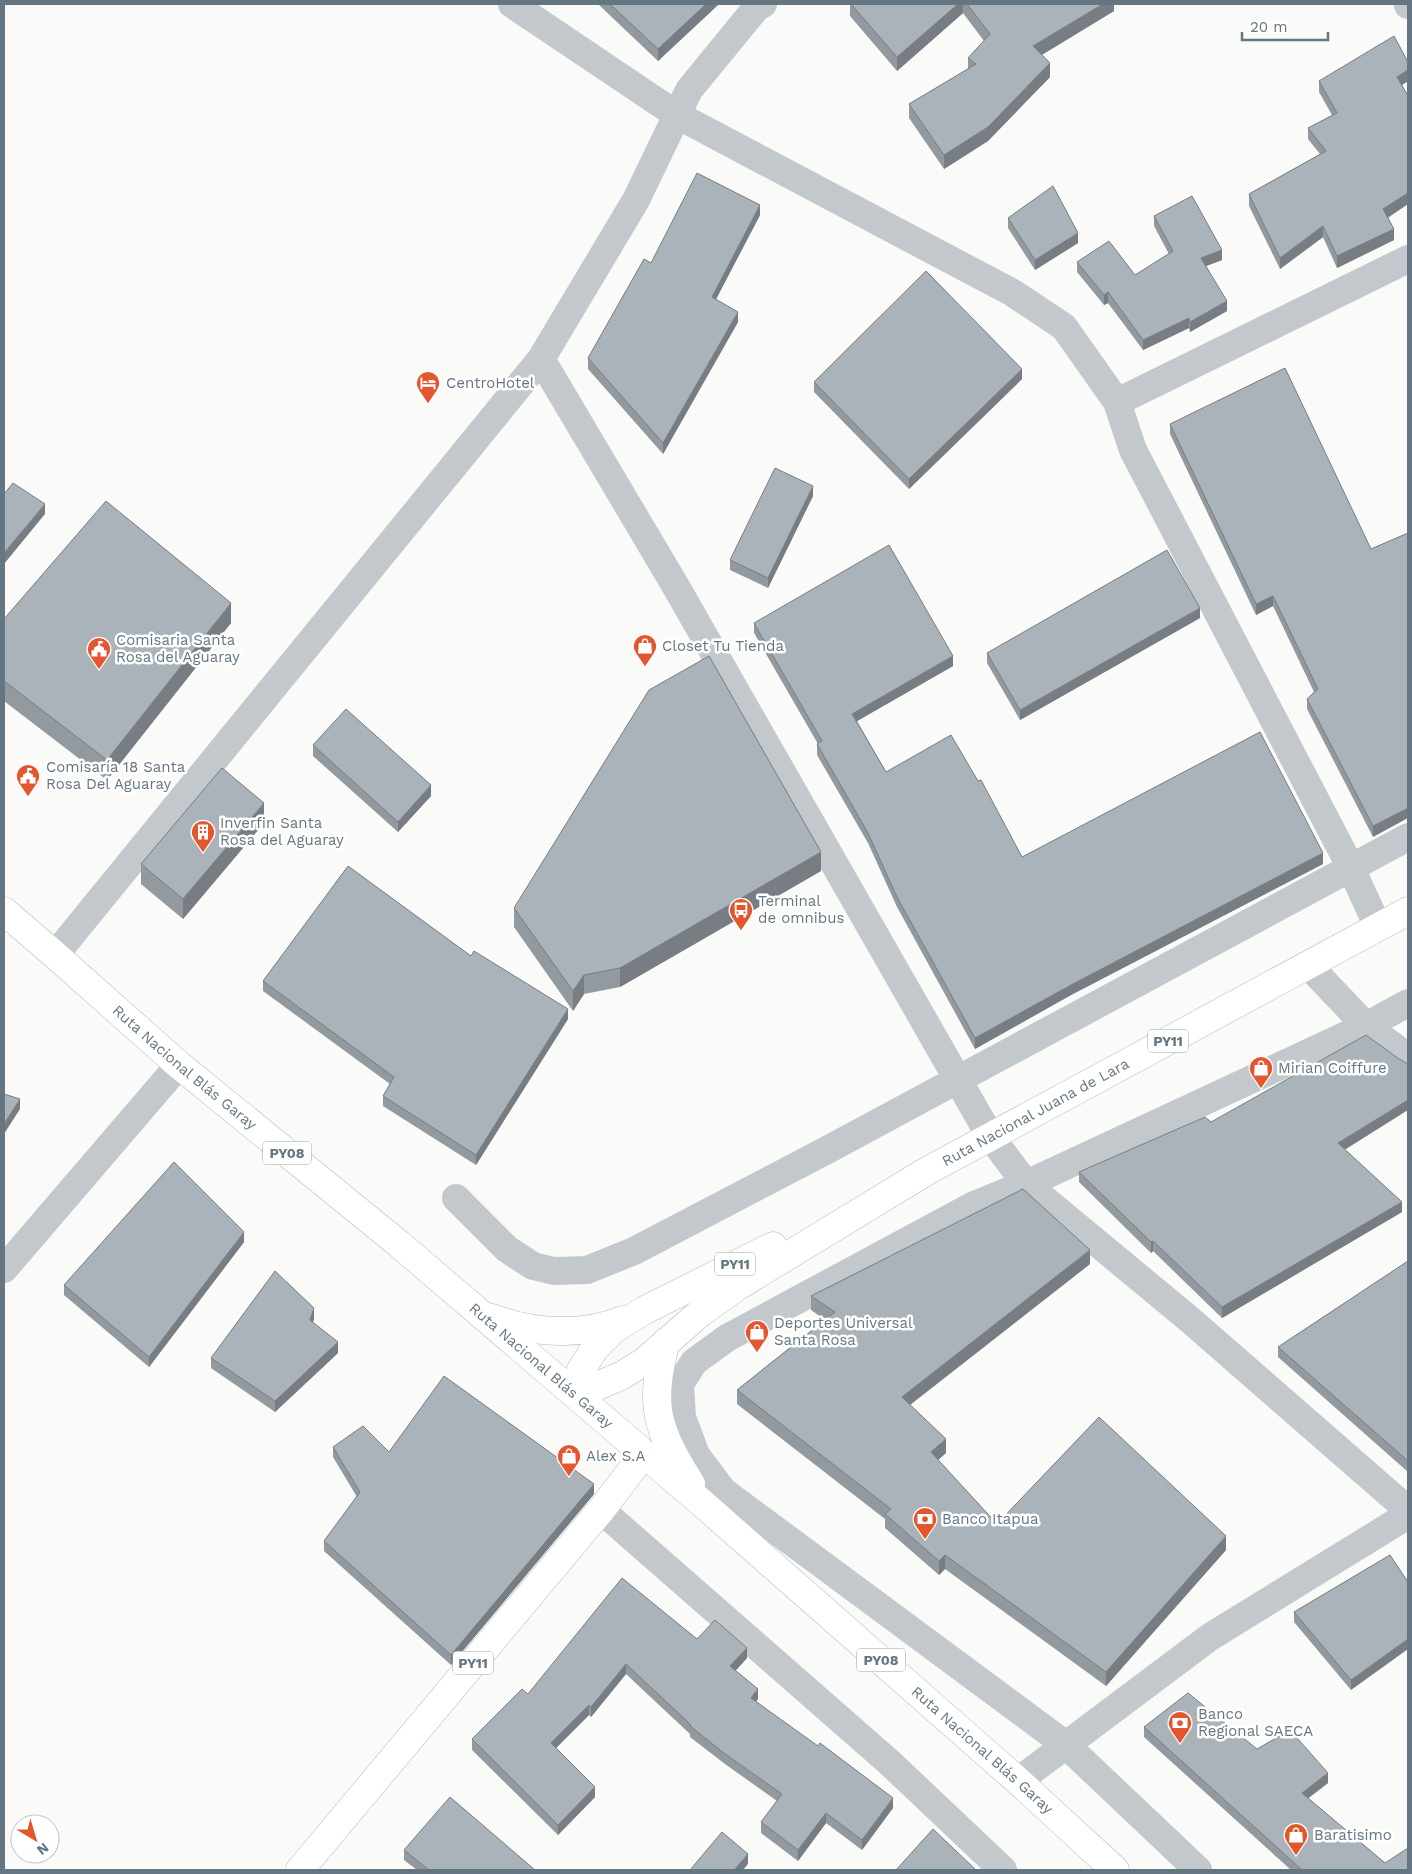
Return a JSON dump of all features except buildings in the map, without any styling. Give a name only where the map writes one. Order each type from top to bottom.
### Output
[{"type":"highway","name":"Ruta Nacional Blás Garay","points":[[4,911],[179,1065],[398,1244],[704,1504],[1018,1780],[1115,1870]]},
{"type":"highway","name":"Ruta Nacional Juana de Lara","points":[[572,1391],[581,1370],[595,1348],[614,1329],[645,1310],[927,1170],[1408,911]]},
{"type":"highway","name":"Ruta Nacional Juana de Lara","points":[[572,1391],[597,1386],[621,1376],[645,1362],[700,1313],[738,1286],[927,1170]]},
{"type":"highway","points":[[481,1314],[507,1324],[535,1330],[563,1331],[592,1328],[619,1321],[645,1310]]},
{"type":"highway","points":[[666,1342],[656,1387],[657,1413],[664,1437],[704,1504]]},
{"type":"highway","name":"PY11","points":[[300,1870],[601,1510],[644,1454]]},
{"type":"street","points":[[512,4],[677,115],[1013,293],[1064,327],[1117,402],[1133,450],[1351,868],[1378,927]]},
{"type":"street","points":[[55,955],[541,359],[636,200],[689,90],[757,7],[763,4]]},
{"type":"street","points":[[1117,402],[1408,259]]},
{"type":"street","points":[[541,359],[680,594],[990,1136],[1026,1184],[1189,1319],[1408,1510]]},
{"type":"street","points":[[456,1198],[507,1249],[533,1266],[554,1271],[586,1270],[634,1251],[829,1149],[1408,837]]},
{"type":"street","points":[[1309,966],[1366,1026],[1408,1057]]},
{"type":"street","points":[[1198,1870],[1066,1745],[723,1491],[696,1455],[682,1417],[680,1384],[694,1362],[727,1338],[972,1206],[1026,1184],[1366,1026],[1408,1003]]},
{"type":"street","points":[[4,1270],[179,1065]]},
{"type":"street","points":[[601,1510],[890,1763],[1003,1870]]},
{"type":"street","points":[[1018,1780],[1210,1637],[1408,1515]]},
{"type":"place","name":"CentroHotel","points":[[428,404]]},
{"type":"place","name":"Closet Tu Tienda","points":[[645,667]]},
{"type":"place","name":"Comisaria Santa Rosa del Aguaray","points":[[99,670]]},
{"type":"place","name":"Comisaría 18 Santa Rosa Del Aguaray","points":[[28,797]]},
{"type":"place","name":"Inverfin Santa Rosa del Aguaray","points":[[203,853]]},
{"type":"place","name":"Terminal de omnibus","points":[[741,931]]},
{"type":"place","name":"Mirian Coiffure","points":[[1261,1089]]},
{"type":"place","name":"Deportes Universal Santa Rosa","points":[[757,1353]]},
{"type":"place","name":"Alex S.A","points":[[569,1477]]},
{"type":"place","name":"Banco Itapua","points":[[925,1540]]},
{"type":"place","name":"Banco Regional SAECA","points":[[1180,1744]]},
{"type":"place","name":"Baratisimo","points":[[1296,1856]]}]
